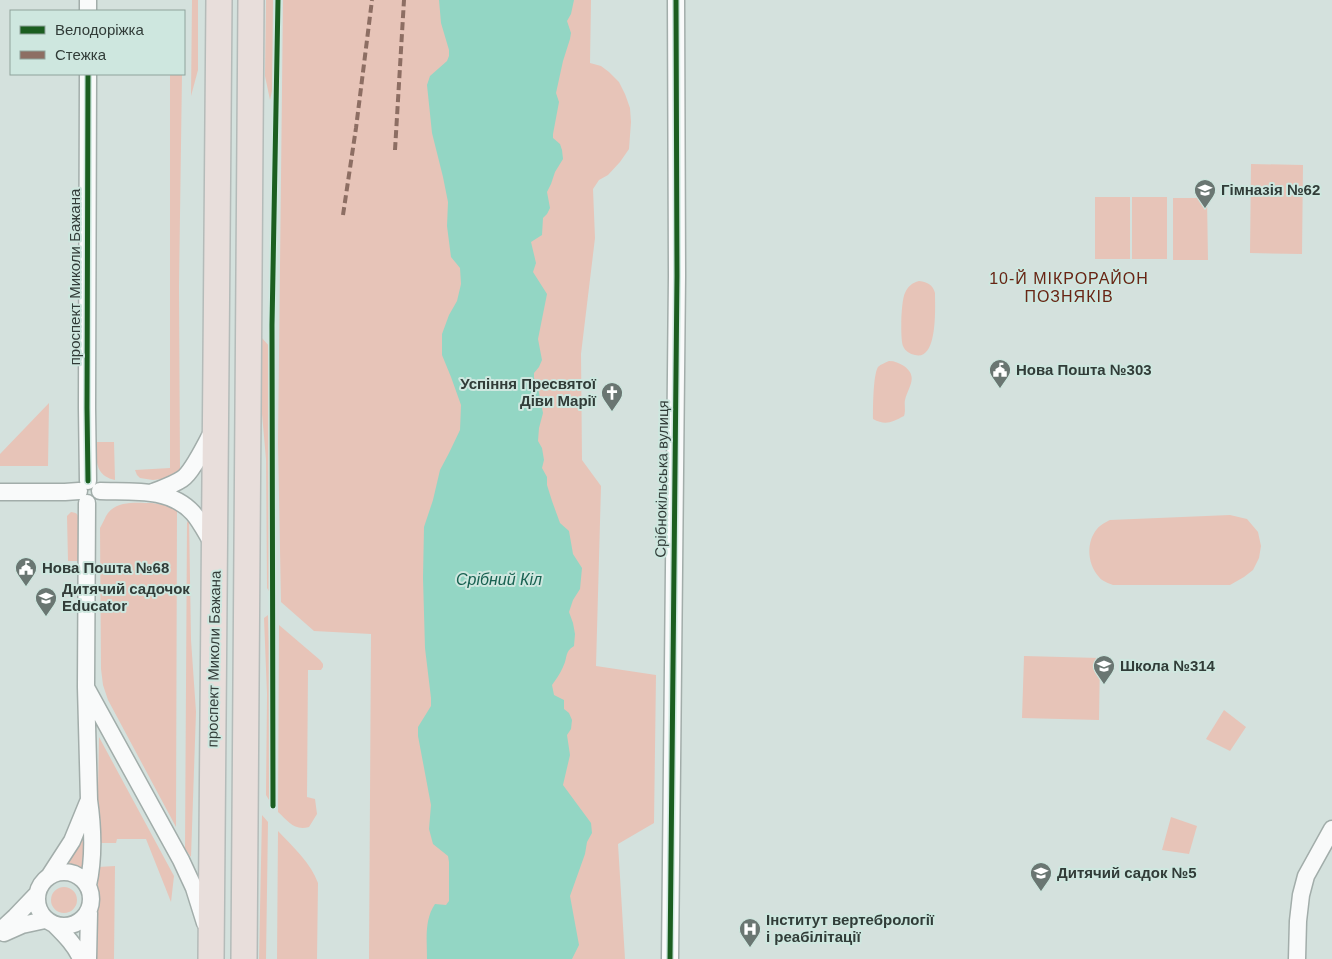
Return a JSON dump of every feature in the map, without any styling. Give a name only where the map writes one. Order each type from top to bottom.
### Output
[{"type":"highway","name":"проспект Миколи Бажана","points":[[211,949],[218,0]]},
{"type":"highway","points":[[244,959],[251,0]]},
{"type":"street","name":"Срібнокільська вулиця","points":[[670,959],[677,296],[676,0]]},
{"type":"street","name":"проспект Миколи Бажана","points":[[88,75],[87,408],[89,492],[86,687],[92,868],[88,885]]},
{"type":"street","points":[[153,492],[184,478],[215,427]]},
{"type":"street","points":[[0,492],[153,492],[183,504],[194,514],[215,548]]},
{"type":"street","points":[[86,687],[181,860],[194,888],[211,949]]},
{"type":"street","name":"проспект Миколи Бажана","points":[[50,875],[72,841],[89,800]]},
{"type":"street","points":[[1297,959],[1298,921],[1301,895],[1306,876],[1332,829]]},
{"type":"street","points":[[0,931],[37,894],[41,884],[50,875],[60,872],[71,872],[81,877],[88,885],[92,894],[92,904],[88,913],[80,922],[68,927],[50,923],[22,925],[0,936]]},
{"type":"street","points":[[37,894],[37,904],[40,912],[66,936],[79,952],[81,959]]},
{"type":"street","points":[[88,913],[88,959]]},
{"type":"shaded area","points":[[192,0],[198,0],[198,70],[191,96]]},
{"type":"shaded area","points":[[266,0],[273,0],[272,91],[270,100],[265,76]]},
{"type":"shaded area","points":[[283,0],[591,0],[590,63],[601,66],[619,82],[630,108],[629,149],[620,162],[608,175],[599,180],[593,189],[595,238],[581,354],[582,460],[601,486],[596,666],[656,675],[654,823],[618,844],[625,959],[369,959],[371,634],[314,631],[281,602],[278,443]]},
{"type":"shaded area","points":[[170,75],[182,75],[179,287],[180,471],[169,478],[153,480],[140,478],[135,470],[170,468]]},
{"type":"shaded area","points":[[1251,164],[1303,165],[1302,254],[1250,253]]},
{"type":"shaded area","points":[[1095,197],[1130,197],[1130,259],[1095,259]]},
{"type":"shaded area","points":[[1132,197],[1167,197],[1167,259],[1132,259]]},
{"type":"shaded area","points":[[1173,198],[1207,198],[1208,260],[1173,260]]},
{"type":"shaded area","points":[[919,281],[930,284],[934,290],[935,320],[934,332],[928,350],[922,355],[915,355],[908,352],[903,346],[901,336],[902,311],[906,291],[910,285]]},
{"type":"shaded area","points":[[261,337],[271,348],[270,593],[267,588],[266,459],[262,414]]},
{"type":"shaded area","points":[[889,361],[897,362],[904,366],[912,378],[905,400],[904,416],[885,423],[873,419],[874,392],[876,371],[878,367]]},
{"type":"shaded area","points":[[49,403],[48,466],[0,466],[0,454]]},
{"type":"shaded area","points":[[97,442],[114,442],[115,480],[103,474],[98,466]]},
{"type":"shaded area","points":[[128,503],[152,503],[170,506],[177,510],[176,827],[108,700],[103,685],[101,669],[100,528],[108,513],[117,506]]},
{"type":"shaded area","points":[[71,512],[77,514],[81,525],[80,561],[68,561],[67,516]]},
{"type":"shaded area","points":[[1230,515],[1247,519],[1258,532],[1261,546],[1259,558],[1253,570],[1230,585],[1113,585],[1100,578],[1092,566],[1089,553],[1093,534],[1110,520]]},
{"type":"shaded area","points":[[189,518],[191,640],[196,712],[191,857],[185,849],[187,523]]},
{"type":"shaded area","points":[[268,615],[269,800],[266,795],[267,694],[264,618]]},
{"type":"shaded area","points":[[279,625],[323,664],[321,670],[308,670],[307,797],[315,799],[317,814],[309,827],[304,828],[295,826],[278,812]]},
{"type":"shaded area","points":[[1024,656],[1100,658],[1099,720],[1022,718]]},
{"type":"shaded area","points":[[1224,710],[1246,727],[1230,751],[1206,739]]},
{"type":"shaded area","points":[[99,737],[174,876],[171,902],[146,839],[117,839],[116,843],[97,843]]},
{"type":"shaded area","points":[[262,815],[268,822],[266,959],[259,959]]},
{"type":"shaded area","points":[[1171,817],[1197,826],[1189,854],[1162,850]]},
{"type":"shaded area","points":[[86,824],[86,872],[74,865],[64,864]]},
{"type":"shaded area","points":[[278,831],[306,862],[318,883],[317,959],[277,959]]},
{"type":"shaded area","points":[[115,866],[114,959],[97,959],[98,867]]},
{"type":"shaded area","points":[[64,887],[73,891],[77,900],[73,909],[64,913],[55,909],[51,900],[55,891]]},
{"type":"water","name":"Срібний Кіл","points":[[439,0],[574,0],[571,14],[567,21],[571,33],[556,93],[559,102],[553,134],[553,138],[560,144],[563,159],[555,172],[547,192],[550,208],[543,218],[542,235],[531,242],[536,263],[533,272],[547,294],[538,339],[542,360],[534,373],[543,413],[538,441],[542,448],[544,460],[542,468],[547,477],[547,485],[560,523],[569,531],[573,554],[582,568],[580,589],[573,600],[569,612],[575,634],[574,646],[569,651],[562,670],[552,685],[554,695],[564,700],[564,709],[569,713],[572,720],[571,729],[567,735],[570,755],[563,785],[591,823],[592,833],[587,842],[585,854],[570,896],[579,945],[572,959],[427,959],[427,931],[431,910],[435,904],[446,905],[449,901],[449,862],[448,856],[433,844],[429,829],[431,805],[418,736],[418,727],[431,706],[425,648],[424,527],[440,470],[460,430],[461,405],[442,355],[442,334],[457,301],[461,284],[460,268],[451,257],[447,226],[448,202],[432,133],[427,85],[430,76],[447,61],[449,56],[441,23]]},
{"type":"marked path","points":[[343,215],[372,0]]},
{"type":"marked path","points":[[395,150],[404,0]]},
{"type":"cycle path","points":[[273,806],[272,325],[278,0]]},
{"type":"cycle path","points":[[670,959],[677,276],[676,0]]},
{"type":"cycle path","points":[[88,75],[88,481]]},
{"type":"place","name":"Гімназія №62","points":[[1205,209]]},
{"type":"place","name":"Нова Пошта №303","points":[[1000,389]]},
{"type":"place","name":"Успіння Пресвятої Діви Марії","points":[[612,412]]},
{"type":"place","name":"Нова Пошта №68","points":[[26,587]]},
{"type":"place","name":"Дитячий садочок Educator","points":[[46,617]]},
{"type":"place","name":"Школа №314","points":[[1104,685]]},
{"type":"place","name":"Дитячий садок №5","points":[[1041,892]]},
{"type":"place","name":"Інститут вертебрології і реабілітації","points":[[750,948]]},
{"type":"district","name":"10-Й МІКРОРАЙОН ПОЗНЯКІВ","points":[[1069,287]]}]
